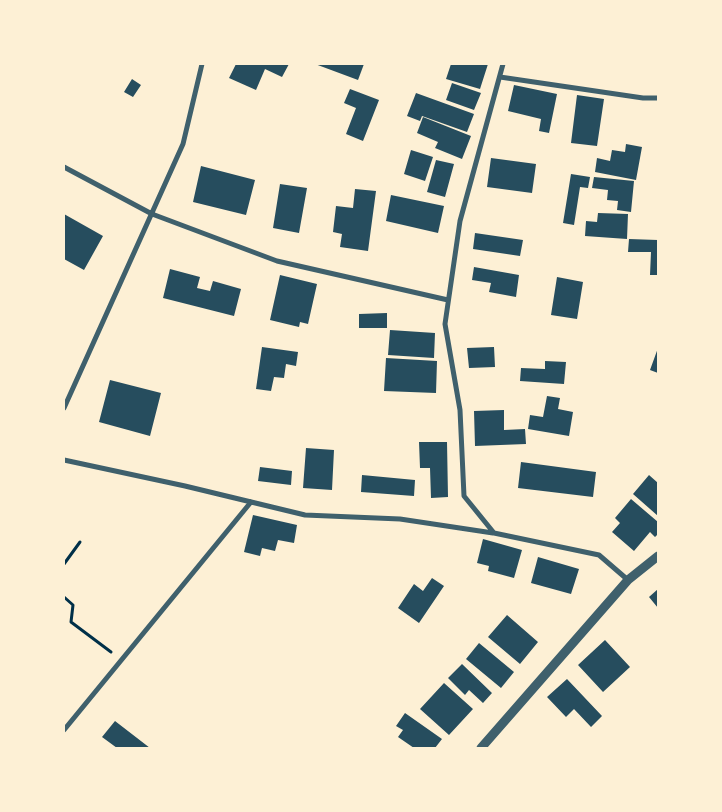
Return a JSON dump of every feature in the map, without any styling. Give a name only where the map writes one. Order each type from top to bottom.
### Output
[{"type":"street","points":[[64,408],[182,144],[202,64]]},
{"type":"street","points":[[494,533],[464,496],[460,410],[445,324],[460,222],[503,64]]},
{"type":"street","points":[[500,77],[643,98],[658,98]]},
{"type":"street","points":[[64,166],[152,214],[277,261],[448,300]]},
{"type":"street","points":[[64,460],[305,515],[400,519],[494,533],[599,555],[628,580]]},
{"type":"street","points":[[64,730],[251,502]]},
{"type":"street","points":[[481,748],[628,580],[658,556]]},
{"type":"path","points":[[64,564],[80,542]]},
{"type":"path","points":[[64,597],[72,605],[71,622],[121,660]]},
{"type":"building","points":[[236,64],[289,64],[282,77],[265,69],[256,90],[229,78]]},
{"type":"building","points":[[315,64],[364,64],[358,80]]},
{"type":"building","points":[[451,64],[488,64],[480,89],[446,79]]},
{"type":"building","points":[[132,79],[141,85],[133,97],[124,92]]},
{"type":"building","points":[[452,83],[481,93],[474,110],[446,100]]},
{"type":"building","points":[[514,85],[557,94],[549,133],[539,131],[541,119],[508,111]]},
{"type":"building","points":[[350,89],[379,100],[363,141],[346,134],[356,108],[344,103]]},
{"type":"building","points":[[416,93],[474,114],[467,132],[422,116],[420,121],[407,116]]},
{"type":"building","points":[[577,95],[604,99],[597,146],[571,143]]},
{"type":"building","points":[[423,117],[471,136],[462,159],[435,148],[438,142],[417,133]]},
{"type":"building","points":[[626,144],[642,147],[636,180],[595,172],[597,158],[610,161],[612,150],[625,152]]},
{"type":"building","points":[[411,150],[433,157],[425,181],[404,174]]},
{"type":"building","points":[[491,158],[536,164],[532,193],[487,187]]},
{"type":"building","points":[[436,160],[454,164],[445,197],[427,192]]},
{"type":"building","points":[[201,166],[255,180],[246,215],[193,202]]},
{"type":"building","points":[[571,174],[590,177],[588,188],[580,187],[574,225],[563,223]]},
{"type":"building","points":[[594,177],[634,181],[631,212],[617,210],[618,201],[607,200],[608,190],[592,188]]},
{"type":"building","points":[[280,184],[307,188],[299,233],[273,228]]},
{"type":"building","points":[[355,189],[376,191],[368,251],[340,247],[342,234],[333,232],[336,206],[353,208]]},
{"type":"building","points":[[391,195],[444,206],[438,233],[386,221]]},
{"type":"building","points":[[598,213],[628,214],[627,239],[585,236],[586,221],[597,222]]},
{"type":"building","points":[[64,214],[103,236],[84,270],[64,259]]},
{"type":"building","points":[[475,233],[523,240],[520,256],[473,249]]},
{"type":"building","points":[[629,239],[658,240],[658,275],[650,275],[651,252],[628,252]]},
{"type":"building","points":[[474,267],[519,275],[516,297],[489,292],[491,283],[472,280]]},
{"type":"building","points":[[170,269],[200,277],[197,288],[210,291],[213,281],[241,289],[234,316],[163,298]]},
{"type":"building","points":[[280,275],[317,284],[308,324],[300,322],[299,327],[270,320]]},
{"type":"building","points":[[557,277],[583,282],[577,319],[551,315]]},
{"type":"building","points":[[387,313],[387,328],[359,328],[359,314]]},
{"type":"building","points":[[390,330],[435,333],[434,358],[388,355]]},
{"type":"building","points":[[262,347],[298,352],[296,366],[286,364],[284,378],[274,377],[271,391],[256,389]]},
{"type":"building","points":[[494,347],[495,367],[469,368],[467,348]]},
{"type":"building","points":[[658,348],[658,373],[650,370]]},
{"type":"building","points":[[386,358],[437,361],[436,393],[384,391]]},
{"type":"building","points":[[545,361],[566,362],[564,384],[520,381],[521,368],[545,369]]},
{"type":"building","points":[[110,380],[161,393],[150,436],[99,422]]},
{"type":"building","points":[[547,396],[560,398],[558,409],[573,412],[569,436],[528,429],[530,415],[543,417]]},
{"type":"building","points":[[504,410],[504,430],[525,429],[526,444],[475,446],[474,411]]},
{"type":"building","points":[[419,442],[447,442],[448,497],[431,498],[430,468],[420,468]]},
{"type":"building","points":[[306,448],[334,450],[332,490],[303,488]]},
{"type":"building","points":[[521,462],[596,472],[593,497],[518,488]]},
{"type":"building","points":[[260,467],[292,471],[291,485],[258,481]]},
{"type":"building","points":[[362,475],[415,480],[414,496],[361,492]]},
{"type":"building","points":[[649,475],[658,483],[658,516],[633,494]]},
{"type":"building","points":[[631,499],[658,522],[658,534],[655,537],[650,532],[634,551],[612,532],[620,523],[615,518]]},
{"type":"building","points":[[253,515],[297,525],[294,543],[278,540],[275,551],[262,548],[260,556],[244,552]]},
{"type":"building","points":[[483,539],[522,550],[514,578],[488,571],[489,566],[477,563]]},
{"type":"building","points":[[538,557],[579,569],[571,594],[531,583]]},
{"type":"building","points":[[432,578],[444,586],[419,623],[398,608],[414,584],[423,591]]},
{"type":"building","points":[[658,589],[658,608],[649,597]]},
{"type":"building","points":[[507,615],[538,642],[520,664],[488,637]]},
{"type":"building","points":[[605,640],[630,667],[603,692],[578,665]]},
{"type":"building","points":[[479,643],[514,672],[501,688],[466,659]]},
{"type":"building","points":[[462,664],[492,693],[483,703],[469,690],[465,695],[448,678]]},
{"type":"building","points":[[567,679],[602,716],[591,727],[574,709],[566,717],[547,697]]},
{"type":"building","points":[[444,683],[473,709],[449,735],[420,709]]},
{"type":"building","points":[[405,713],[442,739],[435,748],[414,748],[398,737],[403,730],[396,726]]},
{"type":"building","points":[[115,721],[150,748],[117,748],[102,737]]}]
